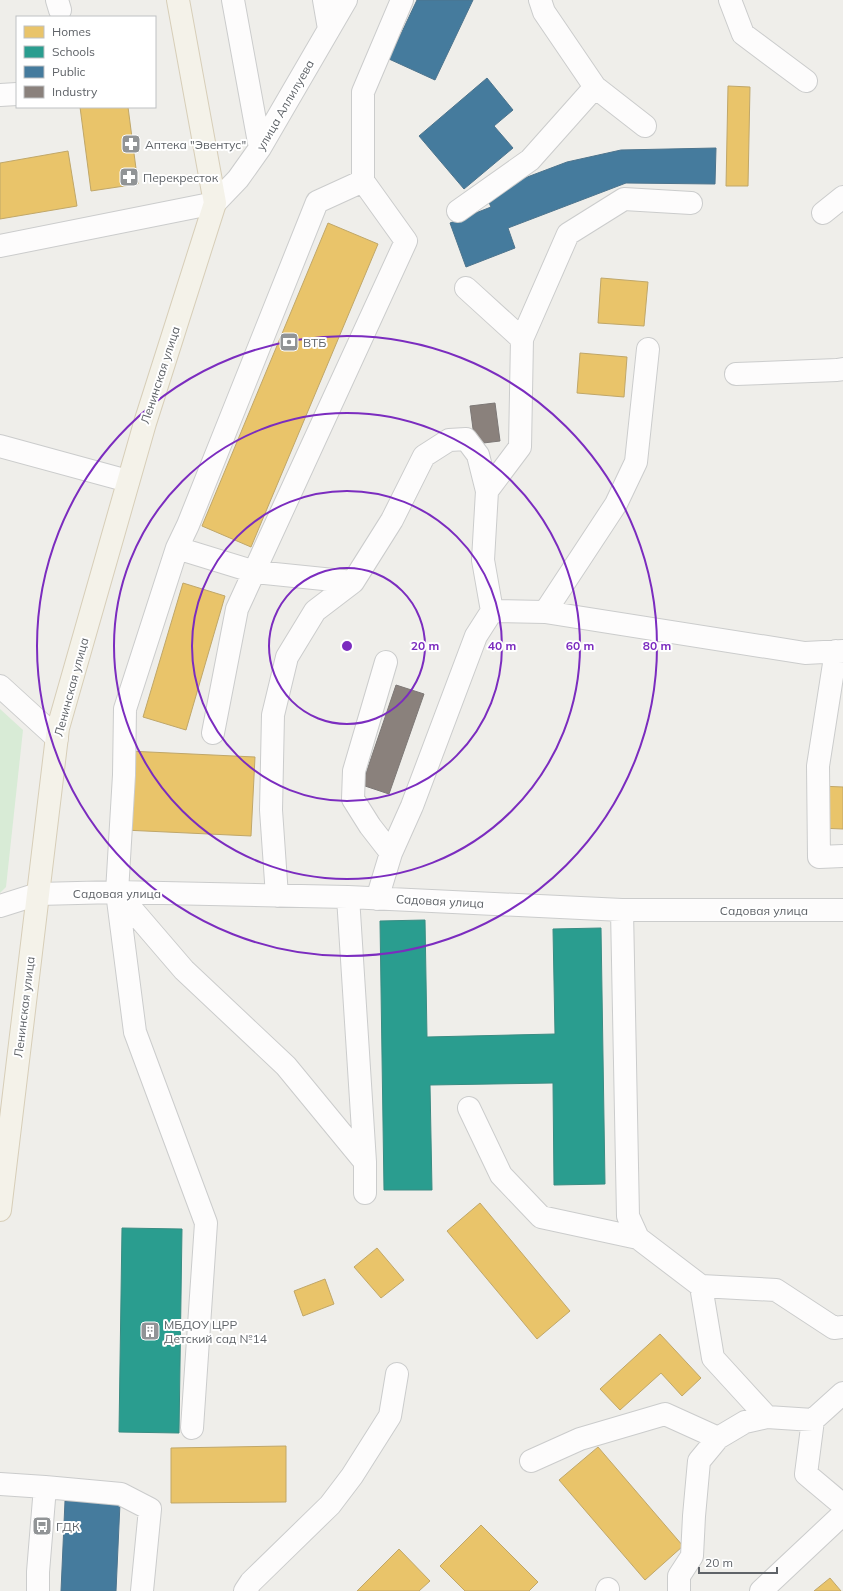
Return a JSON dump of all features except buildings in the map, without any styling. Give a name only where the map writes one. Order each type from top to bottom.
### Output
[{"type":"main road","name":"Ленинская улица","points":[[0,1210],[58,728],[145,423],[215,203],[178,0]]},
{"type":"street","points":[[233,0],[260,148]]},
{"type":"street","points":[[324,0],[329,29]]},
{"type":"street","name":"улица Аллилуева","points":[[215,203],[238,180],[260,148],[346,0]]},
{"type":"street","points":[[213,733],[237,609],[406,241],[363,181],[363,92],[402,0]]},
{"type":"street","points":[[540,0],[544,12],[594,87],[645,126]]},
{"type":"street","points":[[730,0],[743,34],[806,80]]},
{"type":"street","points":[[458,211],[530,160],[594,87]]},
{"type":"street","points":[[0,95],[16,94]]},
{"type":"street","points":[[192,1428],[206,1223],[135,1032],[117,892],[124,775],[125,709],[177,548],[188,525],[317,202],[363,181]]},
{"type":"street","points":[[824,213],[843,197]]},
{"type":"street","points":[[487,491],[520,447],[522,339],[568,234],[624,199],[691,203]]},
{"type":"street","points":[[0,246],[215,203]]},
{"type":"street","points":[[466,288],[522,339]]},
{"type":"street","points":[[546,612],[616,504],[636,462],[648,349]]},
{"type":"street","points":[[736,374],[843,369]]},
{"type":"street","points":[[277,896],[271,810],[273,716],[287,657],[315,611],[353,582],[392,520],[424,456],[448,440],[466,439],[478,455],[487,491],[483,560],[492,611],[476,636],[412,806],[391,853],[377,899]]},
{"type":"street","points":[[0,446],[128,481]]},
{"type":"street","points":[[177,548],[255,572],[353,582]]},
{"type":"street","points":[[492,611],[546,612],[805,653],[840,651],[818,766],[819,857],[843,856]]},
{"type":"street","points":[[386,662],[354,771],[353,799],[370,826],[391,853]]},
{"type":"street","points":[[0,686],[57,738]]},
{"type":"street","points":[[117,892],[184,970],[286,1066],[365,1162]]},
{"type":"street","name":"Садовая улица","points":[[0,906],[38,894],[117,892],[348,897],[622,910],[843,910]]},
{"type":"street","points":[[348,897],[365,1162],[365,1194]]},
{"type":"street","points":[[622,910],[628,1216],[638,1238]]},
{"type":"street","points":[[469,1108],[501,1175],[541,1217],[638,1238],[701,1286],[776,1290],[834,1328],[843,1328]]},
{"type":"street","points":[[701,1286],[713,1358],[767,1417]]},
{"type":"street","points":[[245,1591],[251,1582],[330,1505],[352,1476],[390,1416],[397,1374]]},
{"type":"street","points":[[843,1393],[813,1420],[806,1474],[843,1505]]},
{"type":"street","points":[[531,1461],[580,1439],[665,1414],[718,1438]]},
{"type":"street","points":[[679,1591],[679,1576],[692,1556],[699,1462],[718,1438],[745,1422],[767,1417],[813,1420]]},
{"type":"street","points":[[0,1484],[121,1494],[150,1509],[142,1591]]},
{"type":"street","points":[[38,1591],[45,1487]]},
{"type":"street","points":[[761,1591],[843,1514]]},
{"type":"green space","points":[[0,709],[23,730],[6,887],[0,893]]},
{"type":"place","name":"Аптека \"Эвентус\"","points":[[131,144]]},
{"type":"place","name":"Перекресток","points":[[129,177]]},
{"type":"place","name":"ВТБ","points":[[289,342]]},
{"type":"place","name":"МБДОУ ЦРР Детский сад №14","points":[[150,1331]]},
{"type":"place","name":"ГДК","points":[[42,1526]]}]
